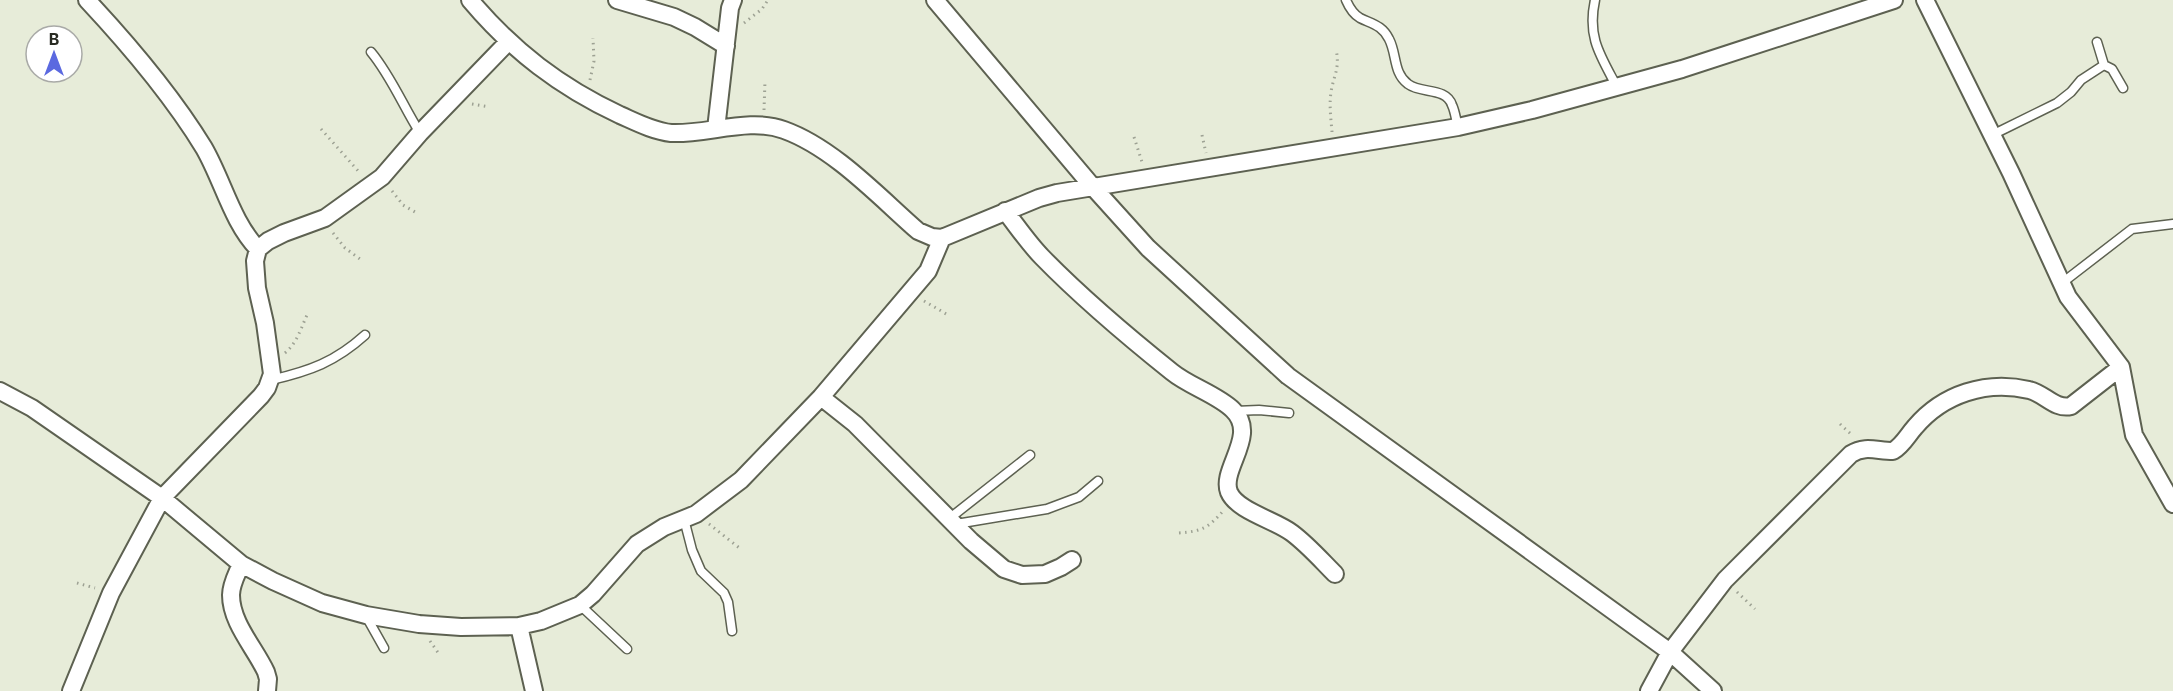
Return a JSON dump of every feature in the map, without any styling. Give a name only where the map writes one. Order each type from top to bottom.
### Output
[{"type":"street","points":[[87,0],[122,36],[182,113],[216,169],[241,226],[249,240],[258,249]]},
{"type":"street","points":[[470,0],[508,42],[554,79],[582,96],[646,127],[672,133],[764,127],[782,129],[806,140],[840,164],[918,231],[932,237],[942,238],[1039,198],[1092,186],[1334,149],[1458,127],[1682,69],[1894,0]]},
{"type":"street","points":[[617,0],[674,17],[727,37]]},
{"type":"street","points":[[716,129],[730,8],[733,0]]},
{"type":"street","points":[[935,0],[1092,186],[1148,248],[1288,376],[1670,652],[1713,691]]},
{"type":"street","points":[[1925,0],[1992,135],[2068,297],[2121,367],[2134,435],[2173,504]]},
{"type":"street","points":[[71,691],[111,593],[162,498],[261,396],[271,371],[257,288],[255,261],[258,249],[284,233],[325,218],[376,182],[508,42]]},
{"type":"street","points":[[1005,211],[1041,256],[1097,308],[1173,373],[1234,411],[1240,422],[1242,435],[1240,447],[1228,477],[1228,489],[1233,500],[1292,533],[1335,574]]},
{"type":"street","points":[[0,391],[32,408],[162,498],[241,564],[273,581],[322,603],[366,615],[419,624],[519,627],[541,621],[580,605],[593,594],[637,544],[664,527],[690,517],[741,480],[821,397],[928,271],[942,238]]},
{"type":"street","points":[[1649,691],[1670,652],[1725,580],[1851,454],[1859,449],[1893,451],[1901,447],[1914,427],[1934,407],[1957,395],[1980,388],[2028,390],[2043,394],[2064,408],[2071,406],[2121,367]]},
{"type":"street","points":[[821,397],[862,430],[988,557],[1004,569],[1022,575],[1045,574],[1072,560]]},
{"type":"street","points":[[241,564],[233,581],[231,595],[233,610],[266,672],[267,691]]},
{"type":"street","points":[[519,627],[534,691]]},
{"type":"lane","points":[[1346,0],[1352,11],[1360,18],[1381,28],[1389,39],[1399,75],[1409,85],[1420,90],[1440,93],[1452,103],[1458,127]]},
{"type":"lane","points":[[1596,0],[1592,16],[1594,40],[1601,59],[1617,87]]},
{"type":"lane","points":[[2097,42],[2104,64],[2112,69],[2123,88]]},
{"type":"lane","points":[[371,51],[392,82],[420,133]]},
{"type":"lane","points":[[1992,135],[2057,103],[2081,80],[2104,64]]},
{"type":"lane","points":[[2062,283],[2132,229],[2173,224]]},
{"type":"lane","points":[[271,371],[306,372],[331,361],[365,335]]},
{"type":"lane","points":[[1234,411],[1259,410],[1289,413]]},
{"type":"lane","points":[[952,521],[1030,454]]},
{"type":"lane","points":[[952,521],[1047,509],[1078,497],[1098,482]]},
{"type":"lane","points":[[690,517],[692,550],[701,571],[724,593],[728,602],[732,631]]},
{"type":"lane","points":[[580,605],[627,649]]},
{"type":"lane","points":[[366,615],[384,648]]},
{"type":"path","points":[[727,37],[762,9],[768,0]]},
{"type":"path","points":[[582,96],[592,77],[593,38]]},
{"type":"path","points":[[1334,149],[1330,107],[1331,90],[1339,63],[1336,49]]},
{"type":"path","points":[[764,127],[765,81]]},
{"type":"path","points":[[321,129],[376,182],[415,212]]},
{"type":"path","points":[[1134,137],[1148,178]]},
{"type":"path","points":[[325,218],[333,234],[345,248],[360,259]]},
{"type":"path","points":[[909,293],[948,315]]},
{"type":"path","points":[[271,371],[291,348],[307,315]]},
{"type":"path","points":[[1179,533],[1199,531],[1210,526],[1233,500]]},
{"type":"path","points":[[690,517],[742,550]]},
{"type":"path","points":[[1725,580],[1755,609]]}]
